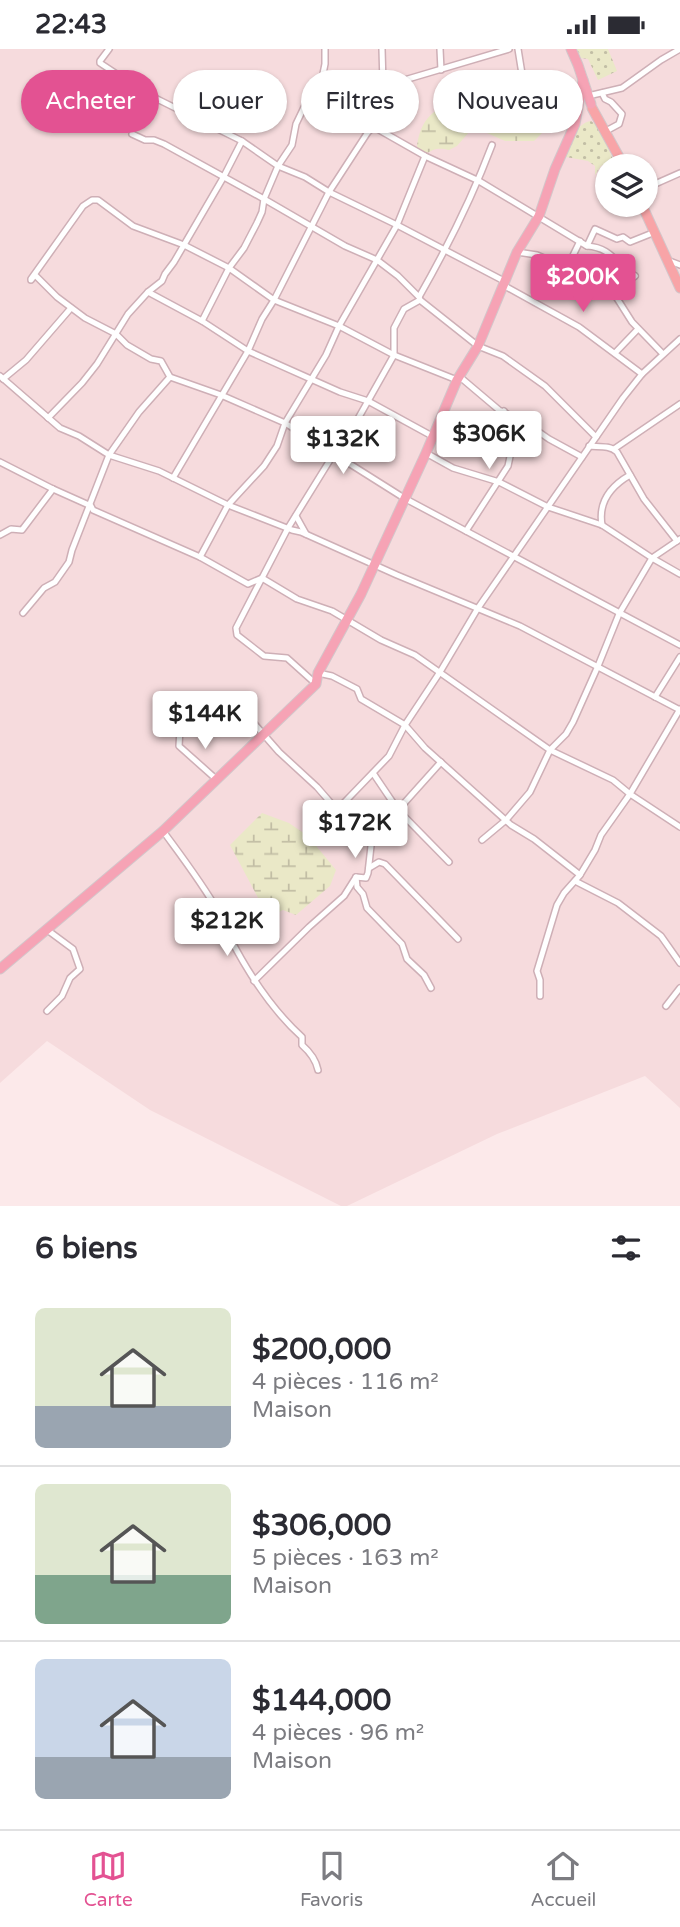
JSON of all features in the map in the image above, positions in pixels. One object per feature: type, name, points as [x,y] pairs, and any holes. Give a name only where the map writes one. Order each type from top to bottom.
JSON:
[{"type":"highway","points":[[0,969],[163,831],[316,684],[318,673],[375,564],[458,379],[478,347],[517,253],[539,216],[555,169],[575,124],[587,108],[583,80],[571,49]]},
{"type":"main road","points":[[587,108],[606,131],[618,154]]},
{"type":"main road","points":[[648,217],[680,288]]},
{"type":"street","points":[[109,49],[100,63],[147,94],[242,141],[278,166],[305,177],[329,193],[445,250],[579,327],[642,374]]},
{"type":"street","points":[[324,49],[324,70]]},
{"type":"street","points":[[382,49],[383,70]]},
{"type":"street","points":[[440,49],[441,70],[493,51],[509,49]]},
{"type":"street","points":[[518,49],[521,70]]},
{"type":"street","points":[[587,108],[596,93],[622,88],[661,59],[680,49]]},
{"type":"street","points":[[602,93],[622,114],[619,124],[606,131]]},
{"type":"street","points":[[202,321],[262,212],[264,199],[278,166],[292,145],[301,114]]},
{"type":"street","points":[[173,478],[248,351],[262,319],[329,193],[367,133]]},
{"type":"street","points":[[385,133],[425,156],[479,181],[587,246],[602,247],[623,269],[635,276]]},
{"type":"street","points":[[132,134],[145,141],[154,140],[164,144],[345,246],[377,260],[478,347],[503,356],[545,386],[596,437]]},
{"type":"street","points":[[48,418],[82,383],[128,314],[162,281],[242,141]]},
{"type":"street","points":[[316,684],[287,659],[264,656],[237,635],[236,628],[288,528],[394,355],[394,328],[404,309],[419,298],[445,250],[479,181],[492,145]]},
{"type":"street","points":[[200,557],[228,505],[264,466],[277,446],[285,423],[327,355],[339,325],[397,225],[425,156]]},
{"type":"street","points":[[658,183],[680,173]]},
{"type":"street","points":[[582,457],[486,400],[458,379],[394,355],[339,325],[274,300],[229,268],[184,244],[133,226],[98,200],[92,200],[83,206],[31,279],[35,275],[71,308],[116,334],[127,345],[151,359],[161,361],[170,377],[221,395],[285,423],[404,498],[680,645]]},
{"type":"street","points":[[587,246],[595,229],[617,239],[623,237],[630,241],[655,232]]},
{"type":"street","points":[[567,268],[580,241]]},
{"type":"street","points":[[517,253],[537,255],[567,268],[599,291],[611,292],[635,276]]},
{"type":"street","points":[[667,260],[680,265]]},
{"type":"street","points":[[635,276],[613,292],[638,329],[663,354]]},
{"type":"street","points":[[148,292],[202,321],[248,351],[311,380],[368,401],[432,436]]},
{"type":"street","points":[[71,308],[26,360],[1,377],[61,428],[109,455],[159,471],[228,505],[375,564],[543,637],[680,710],[601,835],[595,851],[580,875],[564,893],[549,929],[537,971],[540,996]]},
{"type":"street","points":[[615,353],[638,329]]},
{"type":"street","points":[[337,810],[389,756],[405,725],[478,608],[622,398],[642,374],[680,339]]},
{"type":"street","points":[[23,613],[44,588],[55,582],[69,562],[109,455],[139,412],[170,377]]},
{"type":"street","points":[[589,446],[614,449],[680,404]]},
{"type":"street","points":[[465,428],[477,429],[489,424],[494,425],[504,411]]},
{"type":"street","points":[[466,531],[499,482],[510,461],[512,447],[526,422]]},
{"type":"street","points":[[482,840],[506,820],[530,792],[550,750],[566,734],[573,722],[619,614],[652,558],[679,540],[644,499],[614,449]]},
{"type":"street","points":[[426,453],[453,468],[499,482],[548,507],[602,525],[680,574]]},
{"type":"street","points":[[0,462],[91,506],[93,510],[200,557],[248,584],[262,578]]},
{"type":"street","points":[[602,525],[600,519],[608,493],[618,482],[630,475]]},
{"type":"street","points":[[0,535],[11,529],[22,530],[53,489]]},
{"type":"street","points":[[296,516],[307,536]]},
{"type":"street","points":[[262,578],[297,599],[332,611],[381,641],[415,655],[550,750],[613,780],[629,794],[680,827]]},
{"type":"street","points":[[655,697],[680,657]]},
{"type":"street","points":[[318,673],[332,676],[357,689],[361,699],[405,725],[425,748],[506,820],[580,875]]},
{"type":"street","points":[[251,720],[337,810],[362,827],[370,838],[366,878],[356,877]]},
{"type":"street","points":[[180,729],[179,746],[216,779]]},
{"type":"street","points":[[398,810],[441,762]]},
{"type":"street","points":[[373,773],[398,810],[449,862]]},
{"type":"street","points":[[163,831],[221,915],[228,935],[254,981],[286,1022],[302,1037],[302,1045],[316,1062],[318,1070]]},
{"type":"street","points":[[369,868],[379,862],[385,864],[458,939]]},
{"type":"street","points":[[254,981],[344,896],[356,877]]},
{"type":"street","points":[[356,877],[357,887],[368,908],[402,944],[408,959],[424,975],[431,988]]},
{"type":"street","points":[[575,881],[618,903],[661,936],[680,963]]},
{"type":"street","points":[[46,929],[74,949],[80,969],[70,978],[62,996],[47,1010]]},
{"type":"street","points":[[666,1006],[680,988]]},
{"type":"shaded area","points":[[0,49],[680,49],[680,1108],[645,1076],[497,1134],[347,1206],[341,1206],[150,1110],[47,1041],[0,1083]]},
{"type":"green space","points":[[577,49],[608,49],[617,71],[598,80],[588,59],[581,58]]},
{"type":"green space","points":[[432,114],[433,133],[468,133],[457,146],[449,150],[437,149],[425,155],[417,147],[423,125]]},
{"type":"green space","points":[[591,121],[600,128],[611,154],[595,154],[595,166],[588,161],[566,157],[571,140],[575,133],[583,133],[583,125]]},
{"type":"green space","points":[[487,133],[542,133],[534,141],[505,141]]},
{"type":"green space","points":[[262,813],[289,823],[308,836],[336,870],[330,886],[296,915],[283,910],[271,916],[265,911],[230,845]]}]
